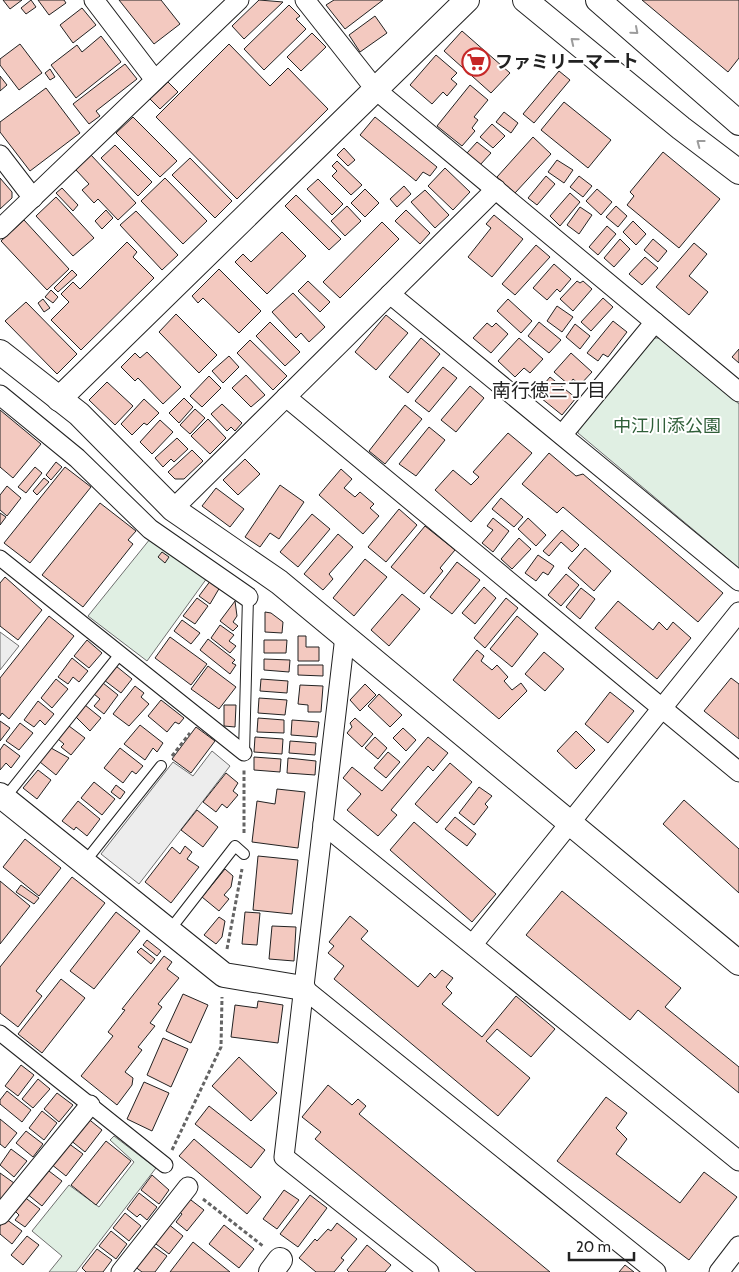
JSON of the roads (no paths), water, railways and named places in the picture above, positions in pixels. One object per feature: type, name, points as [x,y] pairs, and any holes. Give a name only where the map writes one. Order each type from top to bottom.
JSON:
[{"type":"street","points":[[94,0],[155,80]]},
{"type":"street","points":[[0,229],[239,0]]},
{"type":"street","points":[[305,0],[376,90],[739,392]]},
{"type":"street","points":[[59,399],[467,0]]},
{"type":"street","points":[[525,0],[681,128],[739,172]]},
{"type":"street","points":[[598,0],[739,123]]},
{"type":"street","points":[[0,156],[33,198]]},
{"type":"street","points":[[173,509],[496,189]]},
{"type":"street","points":[[390,294],[739,581]]},
{"type":"street","points":[[562,435],[655,322]]},
{"type":"street","points":[[0,352],[104,438],[173,509],[279,582],[739,963]]},
{"type":"street","points":[[0,395],[77,458],[150,530],[248,597]]},
{"type":"street","points":[[286,397],[739,772]]},
{"type":"street","points":[[0,558],[244,754]]},
{"type":"street","points":[[473,944],[739,612]]},
{"type":"street","points":[[346,636],[284,1157],[429,1272]]},
{"type":"street","points":[[2,797],[223,974],[303,988],[656,1272]]},
{"type":"street","points":[[323,824],[739,1161]]},
{"type":"street","points":[[0,1033],[165,1165]]},
{"type":"street","points":[[0,1215],[90,1105]]},
{"type":"street","points":[[121,1272],[188,1187]]},
{"type":"street","points":[[719,1272],[739,1246]]},
{"type":"lane","points":[[244,754],[248,597]]},
{"type":"lane","points":[[2,797],[120,654]]},
{"type":"lane","points":[[84,863],[161,766]]},
{"type":"lane","points":[[168,930],[235,846],[244,854]]},
{"type":"place","name":"ファミリーマート","points":[[476,62]]},
{"type":"district","name":"南行徳三丁目","points":[[549,390]]},
{"type":"park label","name":"中江川添公園","points":[[667,426]]}]
